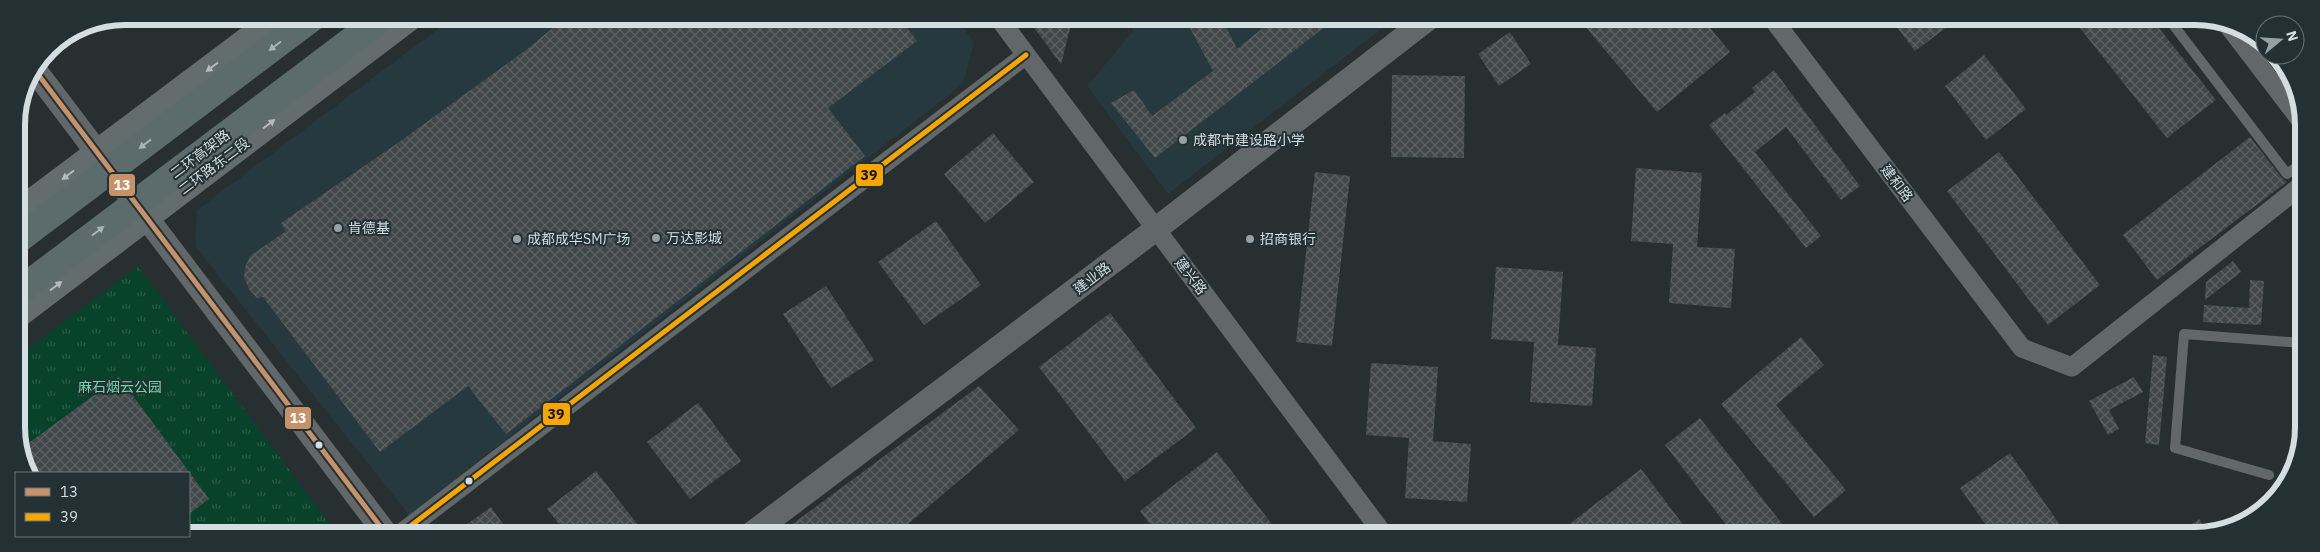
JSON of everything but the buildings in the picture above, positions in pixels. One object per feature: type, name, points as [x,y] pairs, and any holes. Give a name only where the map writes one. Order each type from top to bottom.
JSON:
[{"type":"highway","points":[[25,234],[302,25]]},
{"type":"highway","name":"二环高架路","points":[[25,287],[371,25]]},
{"type":"main road","points":[[25,207],[267,25]]},
{"type":"main road","name":"二环路东二段","points":[[25,310],[400,25]]},
{"type":"street","name":"建兴路","points":[[1004,25],[1378,527]]},
{"type":"street","name":"建业路","points":[[760,527],[1156,229],[1421,25]]},
{"type":"street","name":"建和路","points":[[1777,25],[2022,348],[2072,367],[2295,191]]},
{"type":"street","points":[[2234,33],[2293,106]]},
{"type":"street","points":[[409,527],[1026,55]]},
{"type":"street","points":[[38,75],[381,527]]},
{"type":"lane","points":[[2173,25],[2288,174],[2295,168]]},
{"type":"lane","points":[[2269,475],[2174,448],[2184,334],[2295,342]]},
{"type":"shaded area","name":"成都成华SM广场","points":[[443,25],[961,25],[974,42],[963,84],[409,515],[195,246],[197,210]]},
{"type":"shaded area","name":"成都市建设路小学","points":[[1130,25],[1379,25],[1381,29],[1168,194],[1087,86],[1133,31]]},
{"type":"green space","name":"麻石烟云公园","points":[[138,266],[332,527],[190,527],[190,472],[36,472],[30,459],[25,433],[25,351]]},
{"type":"transit line","name":"39","points":[[409,527],[1026,55]]},
{"type":"transit line","name":"13","points":[[38,75],[381,527]]},
{"type":"place","name":"成都市建设路小学","points":[[1183,140]]},
{"type":"place","name":"肯德基","points":[[338,228]]},
{"type":"place","name":"万达影城","points":[[656,238]]},
{"type":"place","name":"成都成华SM广场","points":[[517,239]]},
{"type":"place","name":"招商银行","points":[[1250,239]]}]
